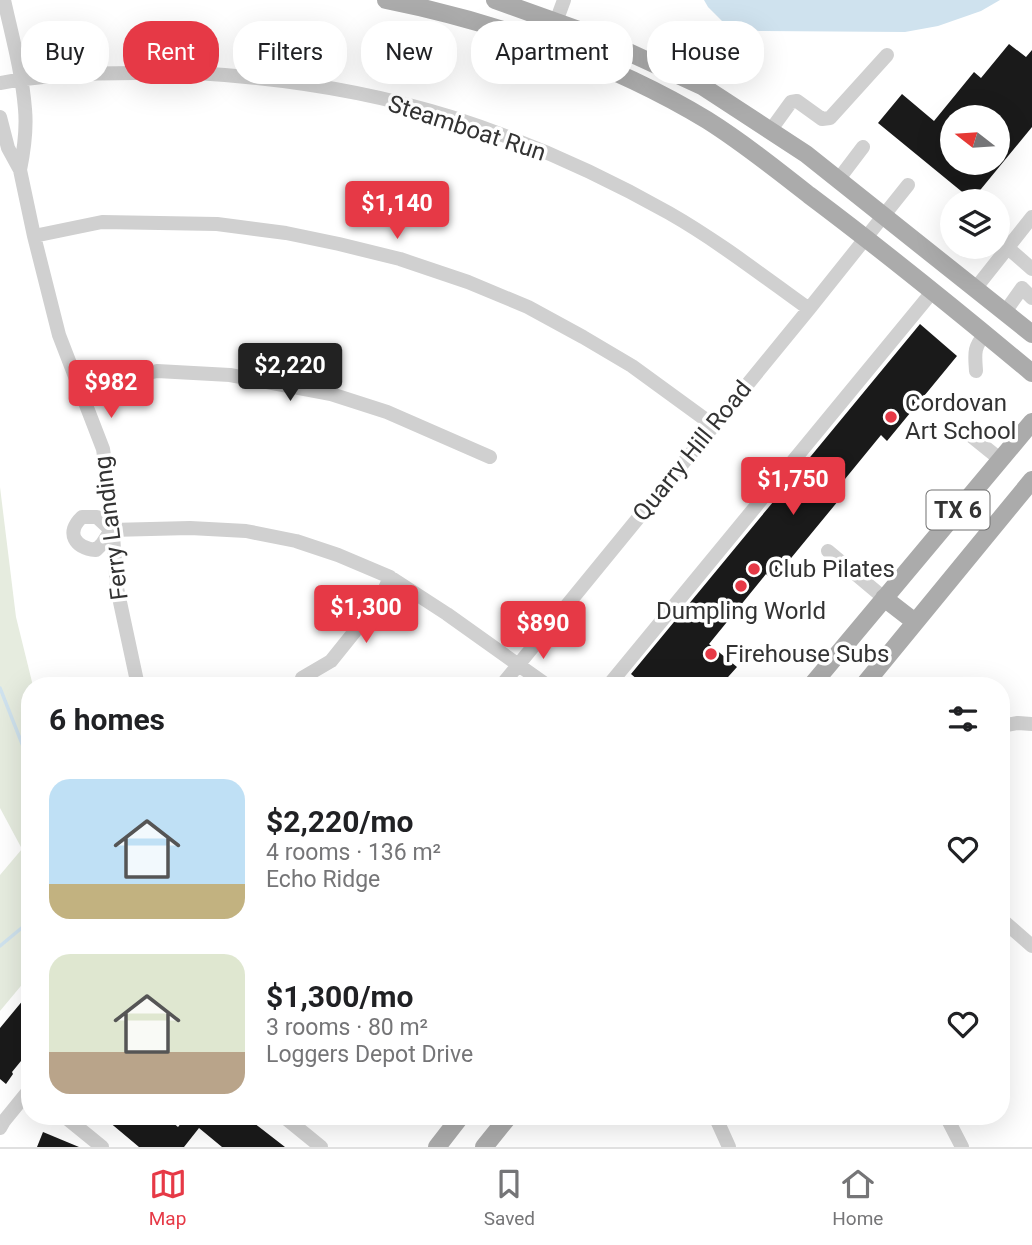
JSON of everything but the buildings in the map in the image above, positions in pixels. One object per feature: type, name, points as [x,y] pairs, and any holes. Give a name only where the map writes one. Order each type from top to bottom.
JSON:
[{"type":"main road","points":[[386,0],[471,21]]},
{"type":"main road","points":[[495,0],[556,21]]},
{"type":"main road","points":[[633,54],[702,86],[806,154],[1032,334]]},
{"type":"main road","points":[[633,82],[708,121],[773,167],[933,291],[1032,373]]},
{"type":"main road","name":"TX 6","points":[[818,677],[1032,422]]},
{"type":"main road","name":"TX 6","points":[[870,677],[1032,481]]},
{"type":"main road","points":[[884,598],[915,622]]},
{"type":"main road","points":[[437,1147],[454,1125]]},
{"type":"main road","points":[[484,1147],[502,1125]]},
{"type":"street","name":"Ferry Landing","points":[[4,0],[21,75]]},
{"type":"street","points":[[556,21],[564,0]]},
{"type":"street","points":[[770,131],[791,102],[797,101],[822,119],[830,118],[887,55]]},
{"type":"street","name":"Steamboat Run","points":[[109,74],[192,73],[292,82],[346,91],[451,117],[562,160],[671,214],[722,246],[809,309]]},
{"type":"street","name":"Steamboat Run","points":[[0,83],[21,79]]},
{"type":"street","name":"Ferry Landing","points":[[20,170],[25,141],[22,84]]},
{"type":"street","name":"Ferry Landing","points":[[0,117],[8,148],[20,170],[60,335],[103,449],[110,496],[117,588],[136,677]]},
{"type":"street","points":[[838,180],[863,147]]},
{"type":"street","name":"Quarry Hill Road","points":[[508,677],[908,185]]},
{"type":"street","points":[[1010,245],[1032,217]]},
{"type":"street","points":[[34,236],[102,222],[217,224],[286,233],[400,259],[468,282],[528,307],[632,366],[713,425]]},
{"type":"street","points":[[1005,312],[1027,293],[1032,271],[1010,250]]},
{"type":"street","points":[[975,289],[999,259]]},
{"type":"street","points":[[619,677],[933,291]]},
{"type":"street","points":[[976,370],[975,351],[985,334]]},
{"type":"street","points":[[82,393],[122,379],[157,372],[230,375],[331,394],[387,412],[490,457]]},
{"type":"street","points":[[970,435],[1000,460]]},
{"type":"street","points":[[111,530],[190,528],[246,531],[296,541],[338,555],[390,577],[535,677]]},
{"type":"street","points":[[828,551],[884,598]]},
{"type":"street","points":[[304,677],[331,661],[380,600],[390,577]]},
{"type":"street","points":[[518,665],[530,677]]},
{"type":"street","points":[[1010,724],[1032,724]]},
{"type":"street","points":[[1010,927],[1032,946]]},
{"type":"street","points":[[0,1128],[21,1101]]},
{"type":"street","points":[[75,1125],[102,1147]]},
{"type":"street","points":[[294,1125],[321,1147]]},
{"type":"street","points":[[719,1125],[729,1147]]},
{"type":"street","points":[[951,1125],[962,1147]]},
{"type":"shaded area","points":[[0,487],[16,617],[31,677],[21,677],[21,847],[0,808]]},
{"type":"shaded area","points":[[21,850],[21,986],[0,1011],[0,875]]},
{"type":"water","points":[[704,0],[1000,0],[981,11],[938,26],[905,32],[764,31],[764,21],[722,21]]},
{"type":"waterway","points":[[0,688],[21,741]]},
{"type":"waterway","points":[[0,946],[21,928]]},
{"type":"place","name":"Cordovan Art School","points":[[891,417]]},
{"type":"place","name":"Club Pilates","points":[[754,569]]},
{"type":"place","name":"Dumpling World","points":[[741,586]]},
{"type":"place","name":"Firehouse Subs","points":[[711,654]]}]
